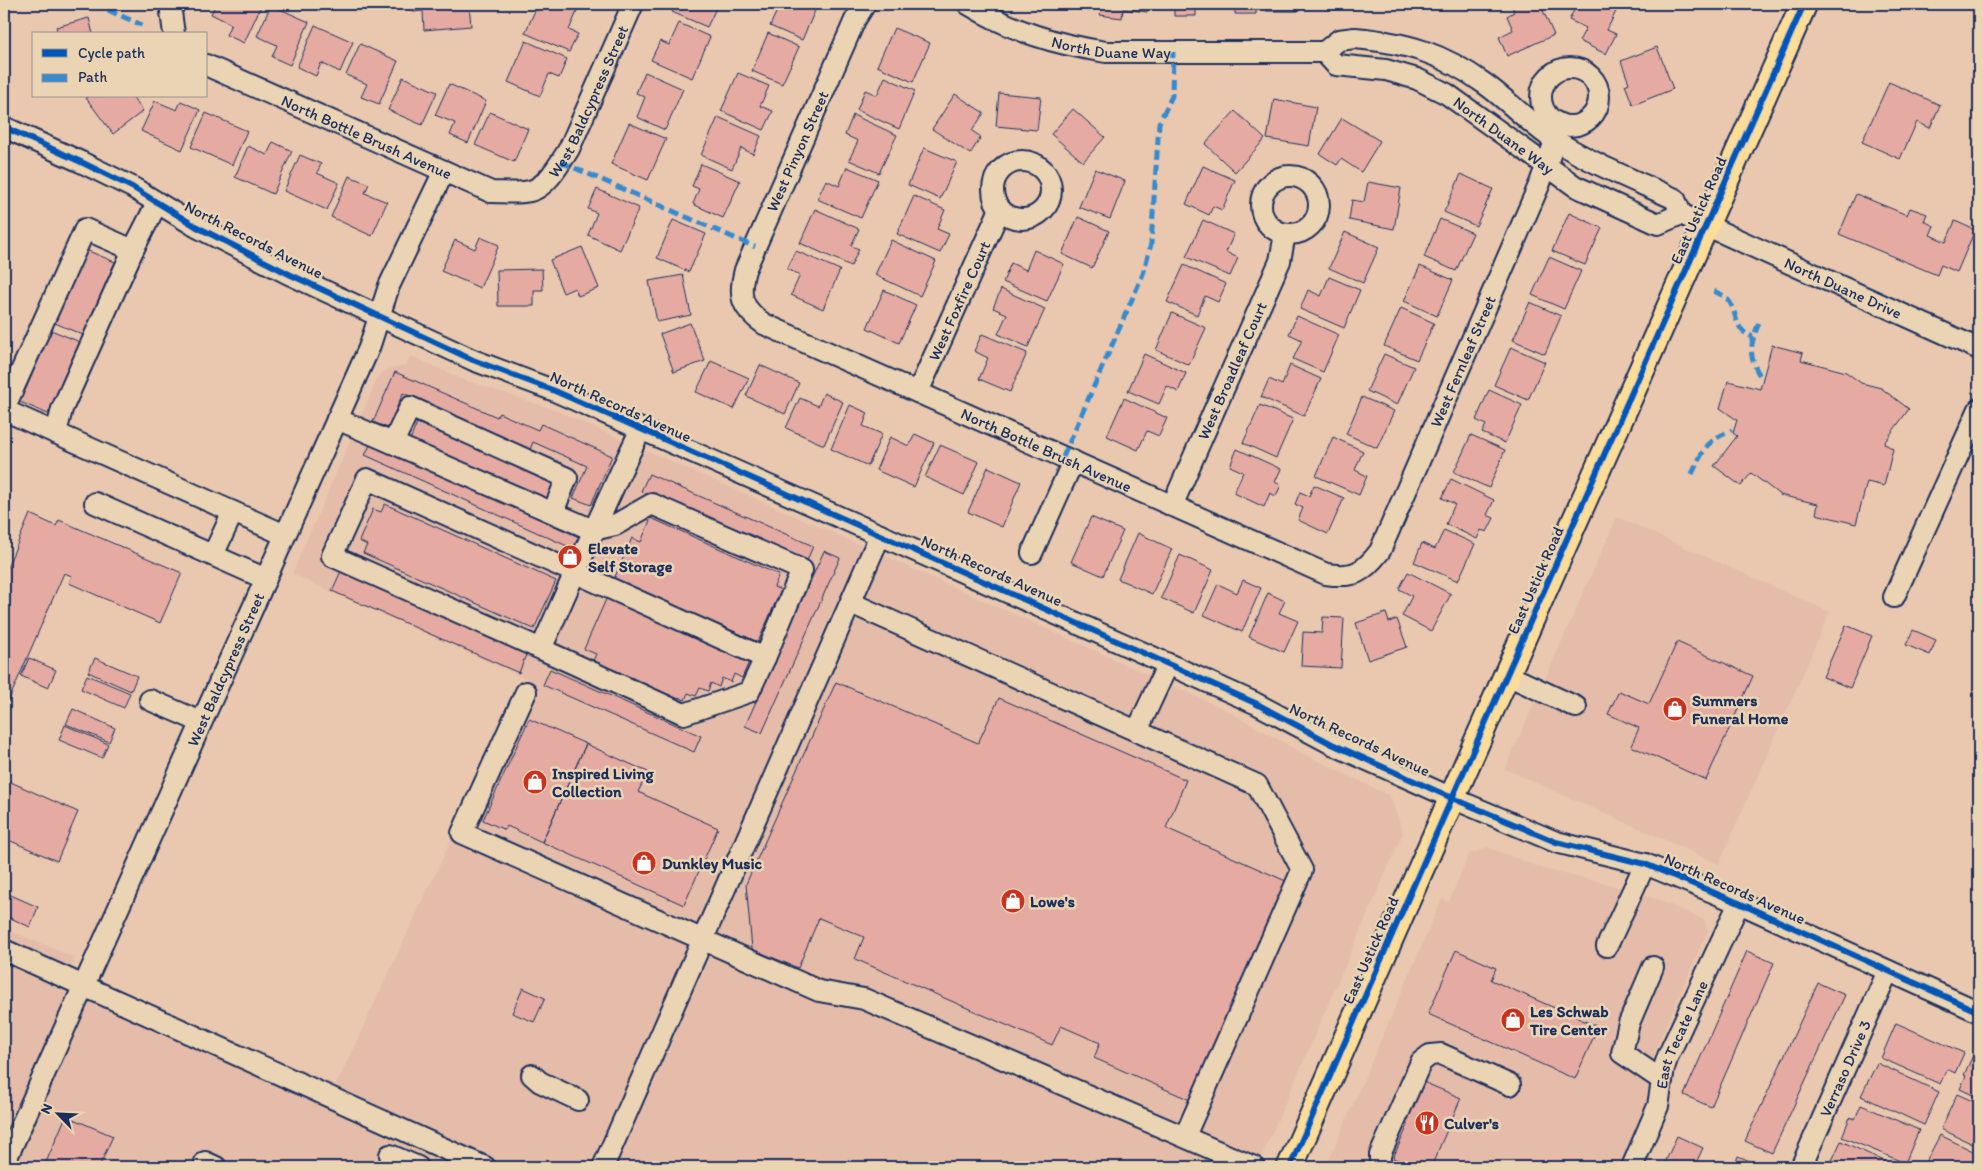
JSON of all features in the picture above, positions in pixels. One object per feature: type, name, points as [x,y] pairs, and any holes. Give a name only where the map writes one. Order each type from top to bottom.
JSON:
[{"type":"main road","name":"East Ustick Road","points":[[1290,1167],[1804,4]]},
{"type":"street","points":[[174,4],[172,12],[174,32]]},
{"type":"street","name":"West Baldcypress Street","points":[[532,191],[545,181],[569,149],[633,4]]},
{"type":"street","name":"West Pinyon Street","points":[[743,303],[741,285],[745,270],[855,20],[865,4]]},
{"type":"street","name":"North Duane Way","points":[[968,4],[1013,29],[1043,40],[1106,52],[1324,52],[1339,40],[1355,38],[1391,42],[1423,50],[1456,65],[1486,84],[1556,132],[1590,159],[1675,199],[1681,214],[1706,226]]},
{"type":"street","name":"North Duane Way","points":[[1324,52],[1336,65],[1386,70],[1417,79],[1447,94],[1575,186],[1658,224],[1681,214]]},
{"type":"street","name":"North Bottle Brush Avenue","points":[[208,66],[491,192],[518,193],[532,191]]},
{"type":"street","name":"North Records Avenue","points":[[4,128],[82,162],[132,188],[196,227],[379,317],[473,360],[555,391],[880,535],[1255,703],[1332,744],[1452,798],[1556,842],[1646,864],[1739,903],[1979,1012]]},
{"type":"street","name":"West Fernleaf Street","points":[[1358,573],[1370,564],[1380,551],[1536,192],[1556,132]]},
{"type":"street","name":"West Baldcypress Street","points":[[4,1164],[369,348],[391,282],[444,171]]},
{"type":"street","points":[[56,433],[62,410],[133,250],[157,203]]},
{"type":"street","name":"West Foxfire Court","points":[[918,392],[1000,209]]},
{"type":"street","name":"North Duane Drive","points":[[1706,226],[1979,349]]},
{"type":"street","points":[[133,250],[85,229],[4,410],[285,535]]},
{"type":"street","name":"West Broadleaf Court","points":[[1172,506],[1280,261],[1286,234]]},
{"type":"street","name":"North Bottle Brush Avenue","points":[[743,303],[752,315],[764,324],[1326,574],[1342,576],[1358,573]]},
{"type":"street","points":[[393,443],[410,407],[568,478],[553,512]]},
{"type":"street","points":[[1894,597],[1979,409]]},
{"type":"street","points":[[337,419],[593,530],[615,525],[652,504],[802,570],[765,658],[749,692],[684,714],[332,556],[367,479],[765,658]]},
{"type":"street","points":[[541,649],[593,530],[641,429]]},
{"type":"street","points":[[1032,553],[1073,462]]},
{"type":"street","points":[[95,503],[266,578]]},
{"type":"street","points":[[214,555],[233,512]]},
{"type":"street","points":[[604,1167],[880,535]]},
{"type":"street","points":[[851,603],[1257,785],[1302,870],[1185,1136]]},
{"type":"street","points":[[1137,731],[1168,664]]},
{"type":"street","points":[[1507,676],[1576,707]]},
{"type":"street","points":[[526,692],[462,833],[819,991],[864,999],[1254,1167]]},
{"type":"street","points":[[150,700],[201,722]]},
{"type":"street","points":[[1607,946],[1646,864]]},
{"type":"street","name":"East Tecate Lane","points":[[1632,1167],[1654,1120],[1668,1056],[1739,903]]},
{"type":"street","points":[[4,950],[485,1167]]},
{"type":"street","points":[[1653,967],[1629,1023],[1622,1053],[1662,1080]]},
{"type":"street","name":"Verraso Drive 3","points":[[1800,1167],[1888,971]]},
{"type":"street","points":[[1380,1167],[1380,1155],[1421,1062],[1430,1055],[1441,1054],[1510,1085]]},
{"type":"street","points":[[532,1075],[540,1082],[578,1100]]},
{"type":"street","points":[[390,1155],[418,1167]]},
{"type":"shaded area","points":[[411,356],[462,379],[555,410],[849,540],[1226,710],[1302,753],[1390,796],[1403,833],[1257,1167],[4,1167],[4,928],[75,958],[71,968],[336,1085],[527,679],[292,574],[379,375],[391,368],[406,365]]},
{"type":"shaded area","points":[[1617,517],[1830,612],[1719,864],[1505,769]]},
{"type":"shaded area","points":[[1487,847],[1547,870],[1605,883],[1659,900],[1704,920],[1708,930],[1655,1051],[1645,1109],[1620,1167],[1326,1167],[1442,899],[1449,902],[1469,854]]},
{"type":"building","points":[[4,4],[12,4],[4,14]]},
{"type":"building","points":[[216,4],[262,4],[244,43],[226,35],[231,24],[211,14]]},
{"type":"building","points":[[374,4],[394,4],[391,11]]},
{"type":"building","points":[[414,4],[469,4],[471,26],[424,30],[423,11],[414,12]]},
{"type":"building","points":[[538,4],[571,4],[579,7],[569,30],[578,34],[569,52],[525,33]]},
{"type":"building","points":[[676,4],[718,4],[707,27],[672,12]]},
{"type":"building","points":[[780,4],[818,4],[802,40],[770,26]]},
{"type":"building","points":[[1051,4],[1091,4],[1090,11],[1051,6]]},
{"type":"building","points":[[1102,4],[1148,4],[1147,12],[1123,9],[1122,18],[1100,15]]},
{"type":"building","points":[[1174,4],[1196,4],[1196,16],[1174,16]]},
{"type":"building","points":[[1210,4],[1256,4],[1256,14],[1235,14],[1235,8],[1210,8]]},
{"type":"building","points":[[1266,4],[1298,4],[1298,11],[1266,11]]},
{"type":"building","points":[[1511,4],[1540,4],[1554,35],[1507,56],[1499,37],[1513,30],[1507,16],[1514,12]]},
{"type":"building","points":[[1577,4],[1619,5],[1607,30],[1616,34],[1606,54],[1579,41],[1586,28],[1569,20]]},
{"type":"building","points":[[271,5],[309,22],[290,65],[272,57],[277,45],[257,36]]},
{"type":"building","points":[[89,18],[92,32],[57,32],[56,27]]},
{"type":"building","points":[[679,23],[710,37],[692,78],[651,60],[660,41],[669,45]]},
{"type":"building","points":[[315,25],[353,42],[340,72],[321,63],[316,76],[297,67]]},
{"type":"building","points":[[894,28],[930,43],[913,82],[877,66]]},
{"type":"building","points":[[768,33],[799,47],[782,84],[752,71]]},
{"type":"building","points":[[526,41],[567,59],[559,78],[549,74],[540,96],[508,82]]},
{"type":"building","points":[[360,44],[398,61],[379,104],[361,97],[367,84],[346,75]]},
{"type":"building","points":[[1657,47],[1673,89],[1633,105],[1625,85],[1629,83],[1621,61]]},
{"type":"building","points":[[645,72],[683,89],[665,130],[637,117],[645,97],[636,93]]},
{"type":"building","points":[[738,73],[769,86],[760,106],[773,111],[764,130],[721,111]]},
{"type":"building","points":[[403,77],[437,92],[422,125],[388,110]]},
{"type":"building","points":[[885,77],[915,91],[899,129],[857,110],[865,90],[877,95]]},
{"type":"building","points":[[1889,82],[1940,105],[1930,128],[1917,122],[1900,159],[1862,142]]},
{"type":"building","points":[[449,84],[486,101],[468,143],[450,135],[455,123],[435,115]]},
{"type":"building","points":[[999,93],[1041,97],[1037,130],[996,126]]},
{"type":"building","points":[[955,94],[984,113],[972,131],[981,137],[970,154],[932,129]]},
{"type":"building","points":[[86,98],[133,98],[143,111],[113,134]]},
{"type":"building","points":[[1274,99],[1316,107],[1309,146],[1267,139]]},
{"type":"building","points":[[155,101],[177,110],[181,101],[200,110],[182,150],[141,131]]},
{"type":"building","points":[[1073,109],[1105,137],[1083,162],[1051,134]]},
{"type":"building","points":[[1235,111],[1265,139],[1235,172],[1205,144]]},
{"type":"building","points":[[490,112],[528,129],[514,162],[475,145]]},
{"type":"building","points":[[206,113],[247,131],[232,165],[191,147]]},
{"type":"building","points":[[853,115],[897,135],[879,173],[849,160],[858,141],[845,135]]},
{"type":"building","points":[[718,117],[761,136],[753,154],[741,148],[732,169],[701,155]]},
{"type":"building","points":[[1342,118],[1380,141],[1361,172],[1341,159],[1337,165],[1320,154]]},
{"type":"building","points":[[629,123],[666,139],[648,180],[611,164]]},
{"type":"building","points":[[273,142],[292,151],[273,194],[235,177],[248,146],[267,155]]},
{"type":"building","points":[[924,148],[957,162],[940,199],[908,185]]},
{"type":"building","points":[[300,155],[321,164],[317,173],[339,183],[327,210],[284,191]]},
{"type":"building","points":[[701,164],[740,181],[723,218],[693,204],[699,189],[692,186]]},
{"type":"building","points":[[1203,166],[1235,180],[1222,210],[1213,206],[1209,215],[1186,204]]},
{"type":"building","points":[[847,167],[878,180],[861,218],[817,199],[826,180],[839,186]]},
{"type":"building","points":[[1095,169],[1125,181],[1110,219],[1079,207]]},
{"type":"building","points":[[1461,174],[1493,189],[1476,226],[1444,212]]},
{"type":"building","points":[[349,176],[369,184],[365,193],[387,202],[372,236],[331,217]]},
{"type":"building","points":[[1368,182],[1401,188],[1394,229],[1349,220],[1352,200],[1364,202]]},
{"type":"building","points":[[597,189],[639,208],[620,250],[588,235],[597,213],[588,209]]},
{"type":"building","points":[[1856,194],[1907,215],[1910,208],[1927,214],[1924,221],[1934,226],[1930,235],[1946,242],[1955,221],[1975,230],[1957,272],[1941,265],[1937,275],[1839,234]]},
{"type":"building","points":[[914,196],[945,210],[937,229],[949,234],[940,253],[897,234]]},
{"type":"building","points":[[815,209],[859,229],[851,246],[859,249],[851,266],[800,243]]},
{"type":"building","points":[[1569,213],[1602,228],[1585,265],[1552,251]]},
{"type":"building","points":[[1078,217],[1109,231],[1092,268],[1062,254]]},
{"type":"building","points":[[1440,219],[1473,233],[1456,271],[1424,257]]},
{"type":"building","points":[[673,220],[706,234],[689,272],[657,258]]},
{"type":"building","points":[[1203,220],[1234,234],[1226,252],[1238,258],[1230,276],[1186,257]]},
{"type":"building","points":[[1345,232],[1379,247],[1363,283],[1329,268]]},
{"type":"building","points":[[480,237],[499,245],[480,288],[441,271],[455,240],[475,249]]},
{"type":"building","points":[[891,240],[936,261],[920,296],[875,275]]},
{"type":"building","points":[[582,247],[599,288],[578,296],[575,288],[563,293],[550,260]]},
{"type":"building","points":[[86,250],[115,262],[83,335],[55,323]]},
{"type":"building","points":[[1034,250],[1064,264],[1047,301],[1003,282],[1011,263],[1026,270]]},
{"type":"building","points":[[796,251],[840,270],[823,309],[791,295],[800,275],[787,269]]},
{"type":"building","points":[[1549,257],[1581,271],[1564,309],[1532,295]]},
{"type":"building","points":[[1184,265],[1226,284],[1218,302],[1205,296],[1197,315],[1167,302]]},
{"type":"building","points":[[1420,266],[1453,280],[1437,316],[1404,301]]},
{"type":"building","points":[[542,269],[543,290],[534,290],[534,306],[498,306],[497,270]]},
{"type":"building","points":[[683,275],[691,315],[657,322],[649,281]]},
{"type":"building","points":[[1329,277],[1360,290],[1344,328],[1300,309],[1308,290],[1321,296]]},
{"type":"building","points":[[1001,289],[1045,309],[1028,347],[998,334],[1007,314],[993,308]]},
{"type":"building","points":[[884,290],[916,305],[899,343],[867,328]]},
{"type":"building","points":[[1530,302],[1561,316],[1545,354],[1513,340]]},
{"type":"building","points":[[1401,308],[1434,323],[1417,360],[1384,346]]},
{"type":"building","points":[[1172,313],[1206,328],[1189,365],[1156,350]]},
{"type":"building","points":[[1297,316],[1339,335],[1323,372],[1293,359],[1302,340],[1289,334]]},
{"type":"building","points":[[690,323],[705,361],[674,372],[660,334]]},
{"type":"building","points":[[51,330],[80,342],[48,414],[20,402]]},
{"type":"building","points":[[982,334],[1027,353],[1010,392],[979,379],[988,358],[974,351]]},
{"type":"building","points":[[1772,345],[1803,353],[1801,360],[1846,372],[1861,383],[1881,388],[1909,409],[1884,443],[1893,449],[1884,486],[1867,482],[1856,524],[1816,514],[1818,504],[1780,495],[1751,473],[1741,486],[1714,466],[1737,436],[1733,433],[1737,420],[1720,408],[1728,381],[1760,389]]},
{"type":"building","points":[[1511,347],[1545,362],[1528,400],[1494,385]]},
{"type":"building","points":[[1144,354],[1186,373],[1178,392],[1167,386],[1159,404],[1128,391]]},
{"type":"building","points":[[1384,354],[1414,367],[1397,405],[1367,391]]},
{"type":"building","points":[[711,361],[749,378],[734,409],[696,392]]},
{"type":"building","points":[[760,365],[799,383],[785,414],[746,396]]},
{"type":"building","points":[[1290,365],[1321,379],[1304,416],[1261,397],[1269,379],[1282,385]]},
{"type":"building","points":[[395,372],[497,417],[499,413],[538,430],[541,424],[612,456],[591,505],[573,498],[587,466],[533,442],[530,450],[403,393],[388,428],[373,422]]},
{"type":"building","points":[[1489,390],[1522,405],[1505,443],[1482,433],[1486,425],[1476,420]]},
{"type":"building","points":[[824,393],[843,402],[824,445],[786,428],[800,398],[818,406]]},
{"type":"building","points":[[1362,397],[1394,411],[1377,448],[1346,434]]},
{"type":"building","points":[[1124,398],[1167,418],[1159,436],[1147,431],[1138,450],[1107,436]]},
{"type":"building","points":[[850,405],[868,413],[863,426],[882,434],[868,466],[831,449]]},
{"type":"building","points":[[1260,405],[1293,419],[1276,458],[1243,443]]},
{"type":"building","points":[[417,423],[557,483],[550,501],[410,440]]},
{"type":"building","points":[[915,434],[934,443],[914,487],[876,470],[890,437],[909,446]]},
{"type":"building","points":[[1471,435],[1505,450],[1489,488],[1454,472]]},
{"type":"building","points":[[1333,437],[1363,451],[1355,470],[1367,476],[1359,495],[1316,476]]},
{"type":"building","points":[[371,443],[581,538],[576,550],[365,455]]},
{"type":"building","points":[[940,445],[979,462],[964,495],[925,477]]},
{"type":"building","points":[[1237,449],[1281,469],[1275,482],[1281,485],[1276,496],[1270,493],[1264,507],[1234,493],[1243,472],[1230,466]]},
{"type":"building","points":[[988,467],[1021,482],[1002,527],[968,512]]},
{"type":"building","points":[[649,474],[813,546],[806,563],[641,491]]},
{"type":"building","points":[[1451,479],[1494,500],[1487,515],[1494,518],[1487,532],[1481,530],[1477,539],[1446,524],[1455,504],[1442,498]]},
{"type":"building","points":[[1314,485],[1344,498],[1328,534],[1298,520],[1303,508],[1295,504],[1300,492],[1309,496]]},
{"type":"building","points":[[385,504],[556,581],[534,629],[363,553],[367,545],[359,541],[373,509],[381,512]]},
{"type":"building","points":[[30,514],[56,526],[59,520],[182,573],[160,623],[69,583],[72,576],[64,573],[4,711],[4,575]]},
{"type":"building","points":[[1091,517],[1123,531],[1103,576],[1071,562]]},
{"type":"building","points":[[651,518],[779,575],[774,587],[781,590],[758,642],[614,579],[632,538],[641,542]]},
{"type":"building","points":[[1444,530],[1475,544],[1458,581],[1414,562],[1422,543],[1435,549]]},
{"type":"building","points":[[1138,533],[1172,549],[1152,594],[1118,579]]},
{"type":"building","points":[[824,551],[840,558],[762,733],[745,726]]},
{"type":"building","points":[[1180,555],[1213,570],[1194,613],[1161,598]]},
{"type":"building","points":[[341,571],[527,652],[519,673],[332,591]]},
{"type":"building","points":[[1408,572],[1451,594],[1431,631],[1402,616],[1412,596],[1399,589]]},
{"type":"building","points":[[1243,580],[1261,588],[1242,632],[1204,615],[1218,584],[1237,593]]},
{"type":"building","points":[[1268,593],[1285,601],[1279,613],[1298,621],[1284,652],[1249,637]]},
{"type":"building","points":[[607,597],[749,662],[742,678],[734,674],[731,682],[722,678],[719,687],[711,683],[708,691],[700,688],[696,696],[688,693],[685,700],[678,697],[676,701],[592,663],[596,654],[584,649]]},
{"type":"building","points":[[1386,613],[1389,622],[1397,619],[1407,647],[1368,660],[1356,623]]},
{"type":"building","points":[[1323,617],[1344,618],[1341,668],[1301,666],[1303,632],[1322,633]]},
{"type":"building","points":[[1846,625],[1872,636],[1850,688],[1823,677]]},
{"type":"building","points":[[1913,630],[1936,640],[1930,655],[1906,645]]},
{"type":"building","name":"Summers Funeral Home","points":[[1677,642],[1753,676],[1706,780],[1631,746],[1639,728],[1608,714],[1619,691],[1649,704]]},
{"type":"building","points":[[29,658],[56,670],[48,688],[21,676]]},
{"type":"building","points":[[95,658],[137,676],[131,691],[88,672]]},
{"type":"building","points":[[550,669],[701,736],[694,752],[543,685]]},
{"type":"building","points":[[87,675],[130,693],[124,708],[81,689]]},
{"type":"building","name":"Lowe's","points":[[836,682],[978,743],[999,698],[1186,780],[1166,828],[1288,882],[1190,1100],[1094,1058],[1100,1043],[1061,1026],[1052,1045],[855,959],[864,937],[819,918],[798,968],[752,949],[746,884]]},
{"type":"building","points":[[73,709],[115,728],[109,742],[66,724]]},
{"type":"building","name":"Inspired Living Collection","points":[[529,719],[586,744],[542,842],[507,826],[505,830],[483,820]]},
{"type":"building","points":[[65,725],[108,744],[102,758],[59,740]]},
{"type":"building","points":[[586,744],[648,772],[638,792],[718,828],[684,905],[542,842]]},
{"type":"building","points":[[4,779],[78,812],[57,861],[4,838]]},
{"type":"building","points":[[4,892],[38,907],[30,927],[4,915]]},
{"type":"building","name":"Les Schwab Tire Center","points":[[1456,950],[1496,968],[1491,980],[1598,1027],[1575,1079],[1428,1014]]},
{"type":"building","points":[[1747,951],[1774,963],[1711,1107],[1684,1095]]},
{"type":"building","points":[[1818,983],[1845,995],[1772,1153],[1745,1141]]},
{"type":"building","points":[[523,988],[545,998],[534,1022],[512,1013]]},
{"type":"building","points":[[1896,1023],[1964,1053],[1955,1073],[1947,1069],[1940,1084],[1881,1058]]},
{"type":"building","points":[[1974,1053],[1979,1055],[1979,1098],[1960,1089]]},
{"type":"building","points":[[1877,1063],[1939,1092],[1924,1125],[1861,1096]]},
{"type":"building","name":"Culver's","points":[[1421,1081],[1461,1098],[1431,1167],[1413,1167],[1393,1158],[1408,1125],[1401,1121]]},
{"type":"building","points":[[1957,1094],[1979,1104],[1979,1147],[1941,1129]]},
{"type":"building","points":[[1861,1105],[1919,1130],[1905,1163],[1842,1137],[1850,1117],[1855,1119]]},
{"type":"building","points":[[66,1116],[113,1136],[99,1167],[44,1167]]},
{"type":"building","points":[[1940,1135],[1979,1154],[1979,1167],[1923,1167]]},
{"type":"building","points":[[1677,1136],[1703,1148],[1694,1167],[1663,1167]]},
{"type":"building","points":[[1841,1141],[1897,1167],[1829,1167]]},
{"type":"building","points":[[1738,1156],[1764,1167],[1734,1167]]},
{"type":"marked path","points":[[94,4],[142,25]]},
{"type":"marked path","points":[[1063,457],[1143,274],[1151,244],[1159,123],[1172,96],[1173,52]]},
{"type":"marked path","points":[[561,162],[755,247]]},
{"type":"marked path","points":[[1714,291],[1724,296],[1730,302],[1741,329],[1753,337]]},
{"type":"marked path","points":[[1759,323],[1753,338],[1752,358],[1757,372],[1762,379]]},
{"type":"marked path","points":[[1692,474],[1706,447],[1716,438],[1732,430]]},
{"type":"cycle path","points":[[1290,1167],[1804,4]]},
{"type":"cycle path","points":[[4,127],[132,187],[197,227],[291,275],[473,360],[555,391],[880,535],[1255,703],[1332,744],[1452,798],[1556,842],[1645,864],[1739,903],[1979,1012]]},
{"type":"place","name":"Elevate Self Storage","points":[[570,557]]},
{"type":"place","name":"Summers Funeral Home","points":[[1675,709]]},
{"type":"place","name":"Inspired Living Collection","points":[[535,782]]},
{"type":"place","name":"Dunkley Music","points":[[644,863]]},
{"type":"place","name":"Lowe's","points":[[1013,901]]},
{"type":"place","name":"Les Schwab Tire Center","points":[[1513,1020]]},
{"type":"place","name":"Culver's","points":[[1427,1123]]}]
